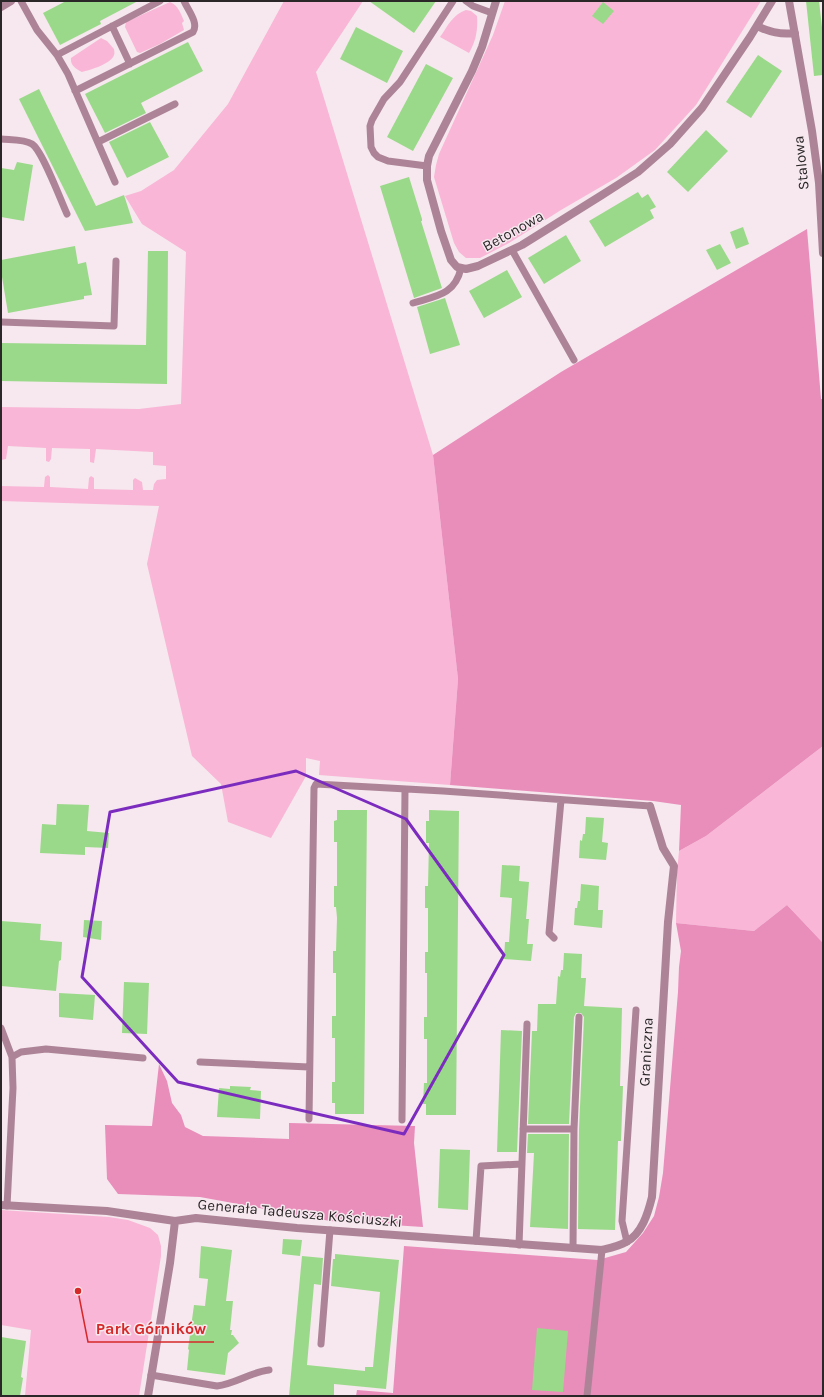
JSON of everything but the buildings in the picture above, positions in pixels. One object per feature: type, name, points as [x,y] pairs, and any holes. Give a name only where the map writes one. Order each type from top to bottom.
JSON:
[{"type":"street","points":[[1,6],[11,1]]},
{"type":"street","points":[[461,268],[454,264],[451,260],[441,231],[427,180],[427,166],[429,156],[480,53],[496,1]]},
{"type":"street","name":"Betonowa","points":[[461,268],[470,269],[512,250],[638,172],[670,144],[702,108],[772,1]]},
{"type":"street","name":"Stalowa","points":[[789,1],[812,131],[818,183],[823,253]]},
{"type":"street","points":[[756,26],[768,32],[785,34],[795,33]]},
{"type":"street","name":"Graniczna","points":[[573,1248],[602,1250],[627,1242],[640,1230],[648,1214],[652,1197],[665,968],[674,866],[663,848],[650,806]]},
{"type":"street","name":"Generała Tadeusza Kościuszki","points":[[4,1206],[107,1211],[175,1221],[196,1218],[476,1242],[573,1248]]},
{"type":"street","points":[[148,1396],[170,1263],[175,1221]]},
{"type":"lane","points":[[21,1],[37,30],[57,55],[68,74],[115,182]]},
{"type":"lane","points":[[57,55],[160,1]]},
{"type":"lane","points":[[75,91],[193,32],[196,23],[184,1]]},
{"type":"lane","points":[[427,166],[388,161],[378,157],[371,147],[370,126],[384,99],[400,82],[453,1]]},
{"type":"lane","points":[[466,1],[473,6],[492,14]]},
{"type":"lane","points":[[112,26],[130,64]]},
{"type":"lane","points":[[98,142],[175,104]]},
{"type":"lane","points":[[1,138],[33,144],[41,156],[67,214]]},
{"type":"lane","points":[[512,250],[574,360]]},
{"type":"lane","points":[[1,322],[114,326],[116,260]]},
{"type":"lane","points":[[413,303],[443,293],[450,289],[456,283],[461,268]]},
{"type":"lane","points":[[309,1119],[314,788],[316,784],[650,806]]},
{"type":"lane","points":[[402,1120],[405,789]]},
{"type":"lane","points":[[554,938],[549,933],[561,800]]},
{"type":"lane","points":[[627,1242],[622,1222],[636,1010]]},
{"type":"lane","points":[[573,1248],[574,1128],[579,1016]]},
{"type":"lane","points":[[519,1245],[527,1024]]},
{"type":"lane","points":[[1,1028],[12,1057],[13,1088],[4,1206]]},
{"type":"lane","points":[[12,1057],[21,1052],[46,1049],[143,1058]]},
{"type":"lane","points":[[200,1062],[310,1067]]},
{"type":"lane","points":[[523,1129],[574,1128]]},
{"type":"lane","points":[[476,1242],[481,1166],[522,1164]]},
{"type":"lane","points":[[321,1344],[330,1230]]},
{"type":"lane","points":[[587,1396],[602,1250]]},
{"type":"lane","points":[[151,1375],[217,1386],[225,1385],[261,1371],[269,1370]]},
{"type":"highlighted area","points":[[296,771],[406,819],[504,955],[404,1134],[178,1082],[82,977],[110,812]]},
{"type":"shaded area","points":[[284,1],[363,1],[316,72],[433,455],[458,679],[450,785],[319,775],[320,761],[306,758],[306,776],[271,838],[228,822],[221,784],[192,756],[147,564],[159,506],[1,501],[1,486],[44,487],[45,477],[48,475],[50,477],[50,487],[88,489],[89,478],[91,476],[94,478],[94,489],[133,490],[133,480],[135,478],[142,482],[143,490],[153,490],[154,484],[157,480],[166,479],[166,466],[153,465],[153,452],[96,449],[94,463],[90,462],[90,449],[52,448],[51,459],[49,462],[46,461],[46,448],[8,446],[6,459],[1,460],[1,407],[139,409],[181,404],[186,252],[142,224],[125,196],[141,191],[174,170],[228,104]]},
{"type":"shaded area","points":[[505,1],[761,1],[696,105],[655,150],[616,178],[561,210],[509,243],[480,258],[466,258],[459,252],[454,243],[434,177],[439,154],[493,35]]},
{"type":"shaded area","points":[[170,2],[177,7],[184,21],[182,23],[184,30],[160,44],[140,53],[137,52],[125,27],[126,22]]},
{"type":"shaded area","points":[[466,10],[471,11],[477,16],[476,35],[469,53],[440,37],[457,14]]},
{"type":"shaded area","points":[[101,38],[107,41],[114,49],[114,54],[109,61],[100,66],[82,72],[72,65],[71,58]]},
{"type":"shaded area","points":[[807,229],[821,399],[823,399],[823,746],[706,836],[679,851],[681,805],[653,801],[450,785],[458,679],[433,455],[561,372]]},
{"type":"shaded area","points":[[823,746],[823,943],[787,905],[754,931],[676,923],[679,851],[706,836]]},
{"type":"shaded area","points":[[787,905],[823,943],[823,1396],[356,1396],[357,1390],[393,1393],[404,1246],[598,1260],[626,1252],[643,1233],[654,1216],[663,1173],[681,951],[676,923],[754,931]]},
{"type":"shaded area","points":[[159,1064],[167,1081],[172,1103],[181,1115],[185,1127],[203,1136],[289,1139],[289,1123],[415,1126],[414,1143],[423,1227],[330,1221],[200,1197],[118,1194],[107,1179],[105,1125],[152,1126]]},
{"type":"shaded area","points":[[1,1210],[109,1217],[128,1220],[150,1228],[158,1235],[161,1246],[161,1256],[139,1396],[25,1396],[31,1330],[1,1325]]},
{"type":"place","name":"Park Górników","points":[[78,1291]]}]
